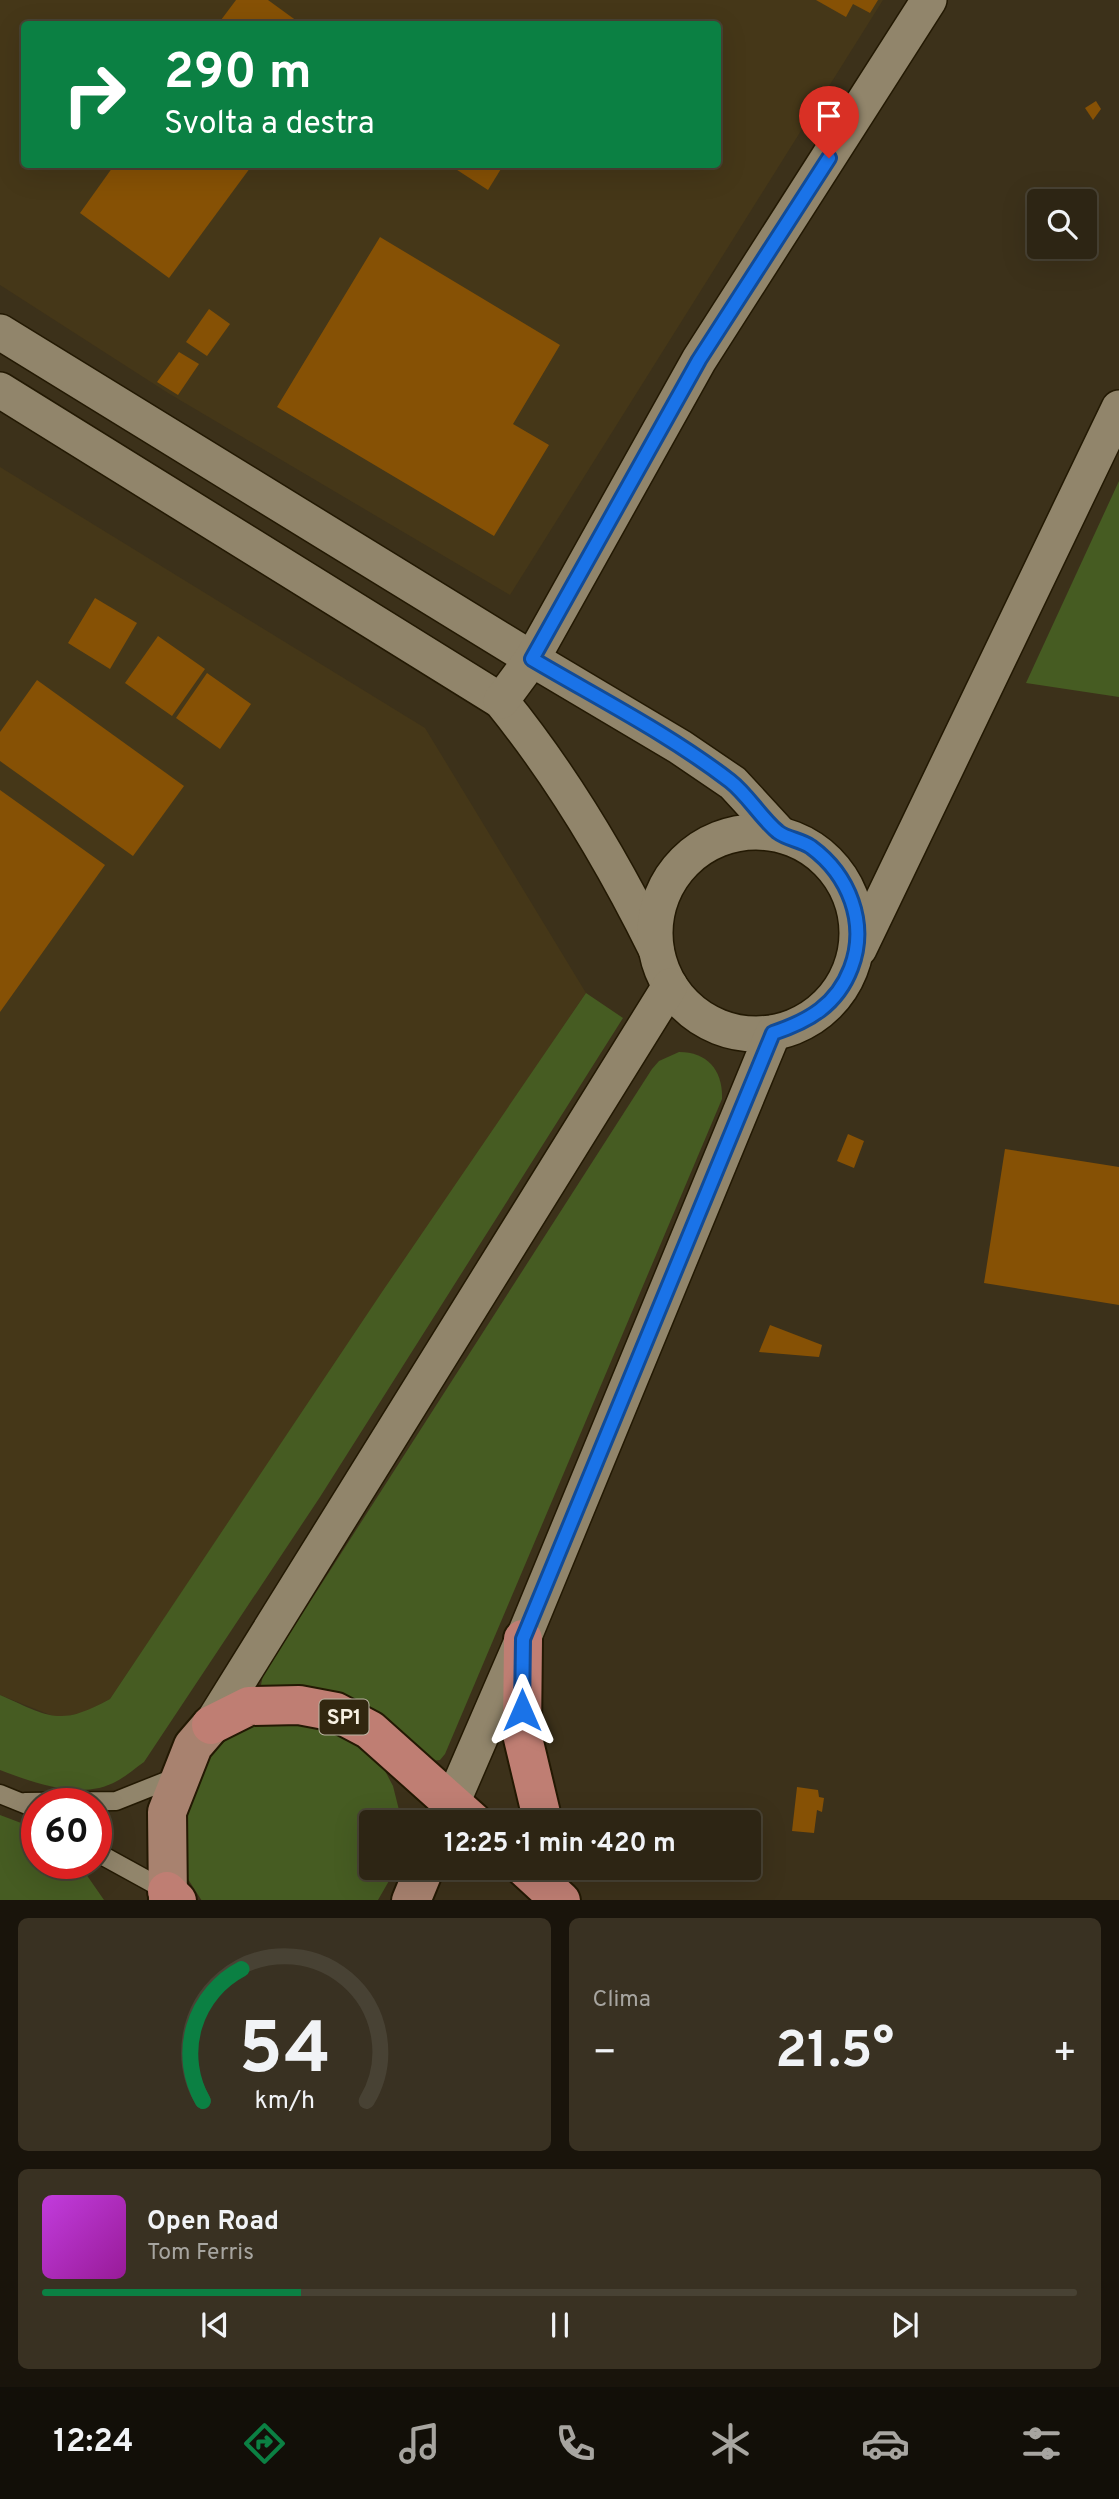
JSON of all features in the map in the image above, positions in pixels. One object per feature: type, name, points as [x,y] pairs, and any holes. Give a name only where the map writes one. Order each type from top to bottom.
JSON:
[{"type":"main road","points":[[523,1639],[522,1734],[539,1810]]},
{"type":"main road","name":"SP1","points":[[171,1897],[167,1812],[179,1776],[193,1746],[211,1725],[249,1706],[299,1704],[336,1712],[370,1730],[450,1810]]},
{"type":"main road","points":[[411,1900],[419,1880]]},
{"type":"main road","points":[[539,1880],[561,1900]]},
{"type":"main road","points":[[560,1880],[566,1900]]},
{"type":"street","points":[[501,701],[532,659],[699,360],[929,0]]},
{"type":"street","points":[[0,332],[680,747],[733,783],[779,833]]},
{"type":"street","points":[[0,390],[501,701],[527,732],[622,880],[656,949],[670,986],[690,1009],[714,1025],[743,1033],[773,1033],[802,1024],[827,1007],[845,983],[856,955],[1119,408]]},
{"type":"street","points":[[656,949],[655,916],[666,885],[686,858],[714,840],[746,831],[779,833],[809,845],[833,866],[850,893],[858,924],[856,955]]},
{"type":"street","points":[[211,1725],[670,986]]},
{"type":"street","points":[[458,1810],[523,1639],[773,1033]]},
{"type":"lane","points":[[112,1801],[179,1776]]},
{"type":"lane","points":[[0,1794],[21,1802]]},
{"type":"lane","points":[[112,1862],[171,1897]]},
{"type":"shaded area","points":[[0,0],[883,0],[510,595],[168,393],[0,285]]},
{"type":"shaded area","points":[[0,467],[425,728],[586,993],[110,1699],[86,1712],[58,1718],[0,1695]]},
{"type":"green space","points":[[1119,481],[1119,697],[1026,683]]},
{"type":"green space","points":[[586,993],[623,1018],[320,1497],[144,1762],[117,1781],[98,1788],[58,1788],[0,1770],[0,1695],[55,1716],[78,1713],[110,1699]]},
{"type":"green space","points":[[679,1052],[698,1055],[712,1065],[720,1080],[722,1099],[445,1754],[440,1760],[432,1761],[265,1690],[261,1685],[263,1675],[652,1069],[659,1061]]},
{"type":"green space","points":[[288,1718],[351,1736],[383,1767],[393,1786],[399,1810],[359,1810],[359,1880],[390,1880],[378,1900],[201,1900],[186,1876],[177,1833],[209,1753],[225,1738],[244,1728]]},
{"type":"green space","points":[[0,1815],[21,1823],[21,1879],[89,1879],[104,1900],[0,1900]]},
{"type":"building","points":[[236,0],[268,0],[297,21],[220,21]]},
{"type":"building","points":[[816,0],[878,0],[870,13],[853,4],[846,17]]},
{"type":"building","points":[[1096,101],[1101,109],[1093,120],[1085,108]]},
{"type":"building","points":[[112,168],[250,168],[169,278],[80,213]]},
{"type":"building","points":[[454,168],[502,168],[488,190]]},
{"type":"building","points":[[380,237],[560,345],[513,424],[549,445],[494,536],[277,407]]},
{"type":"building","points":[[209,309],[230,324],[207,356],[186,342]]},
{"type":"building","points":[[179,352],[199,364],[178,395],[157,382]]},
{"type":"building","points":[[95,598],[137,623],[110,669],[68,643]]},
{"type":"building","points":[[158,636],[205,669],[172,716],[125,683]]},
{"type":"building","points":[[207,673],[251,704],[220,749],[176,718]]},
{"type":"building","points":[[37,680],[184,786],[133,856],[0,761],[0,732]]},
{"type":"building","points":[[0,790],[105,865],[0,1012]]},
{"type":"building","points":[[848,1134],[864,1141],[854,1168],[837,1161]]},
{"type":"building","points":[[1005,1149],[1119,1167],[1119,1305],[984,1283]]},
{"type":"building","points":[[770,1325],[822,1345],[819,1357],[759,1352]]},
{"type":"building","points":[[797,1787],[818,1790],[819,1797],[824,1798],[822,1812],[817,1810],[814,1833],[792,1831]]},
{"type":"route","points":[[522,1710],[523,1639],[773,1033],[802,1024],[827,1007],[845,983],[856,955],[858,924],[850,893],[833,866],[809,845],[779,833],[733,783],[680,747],[532,659],[699,360],[829,158]]}]
